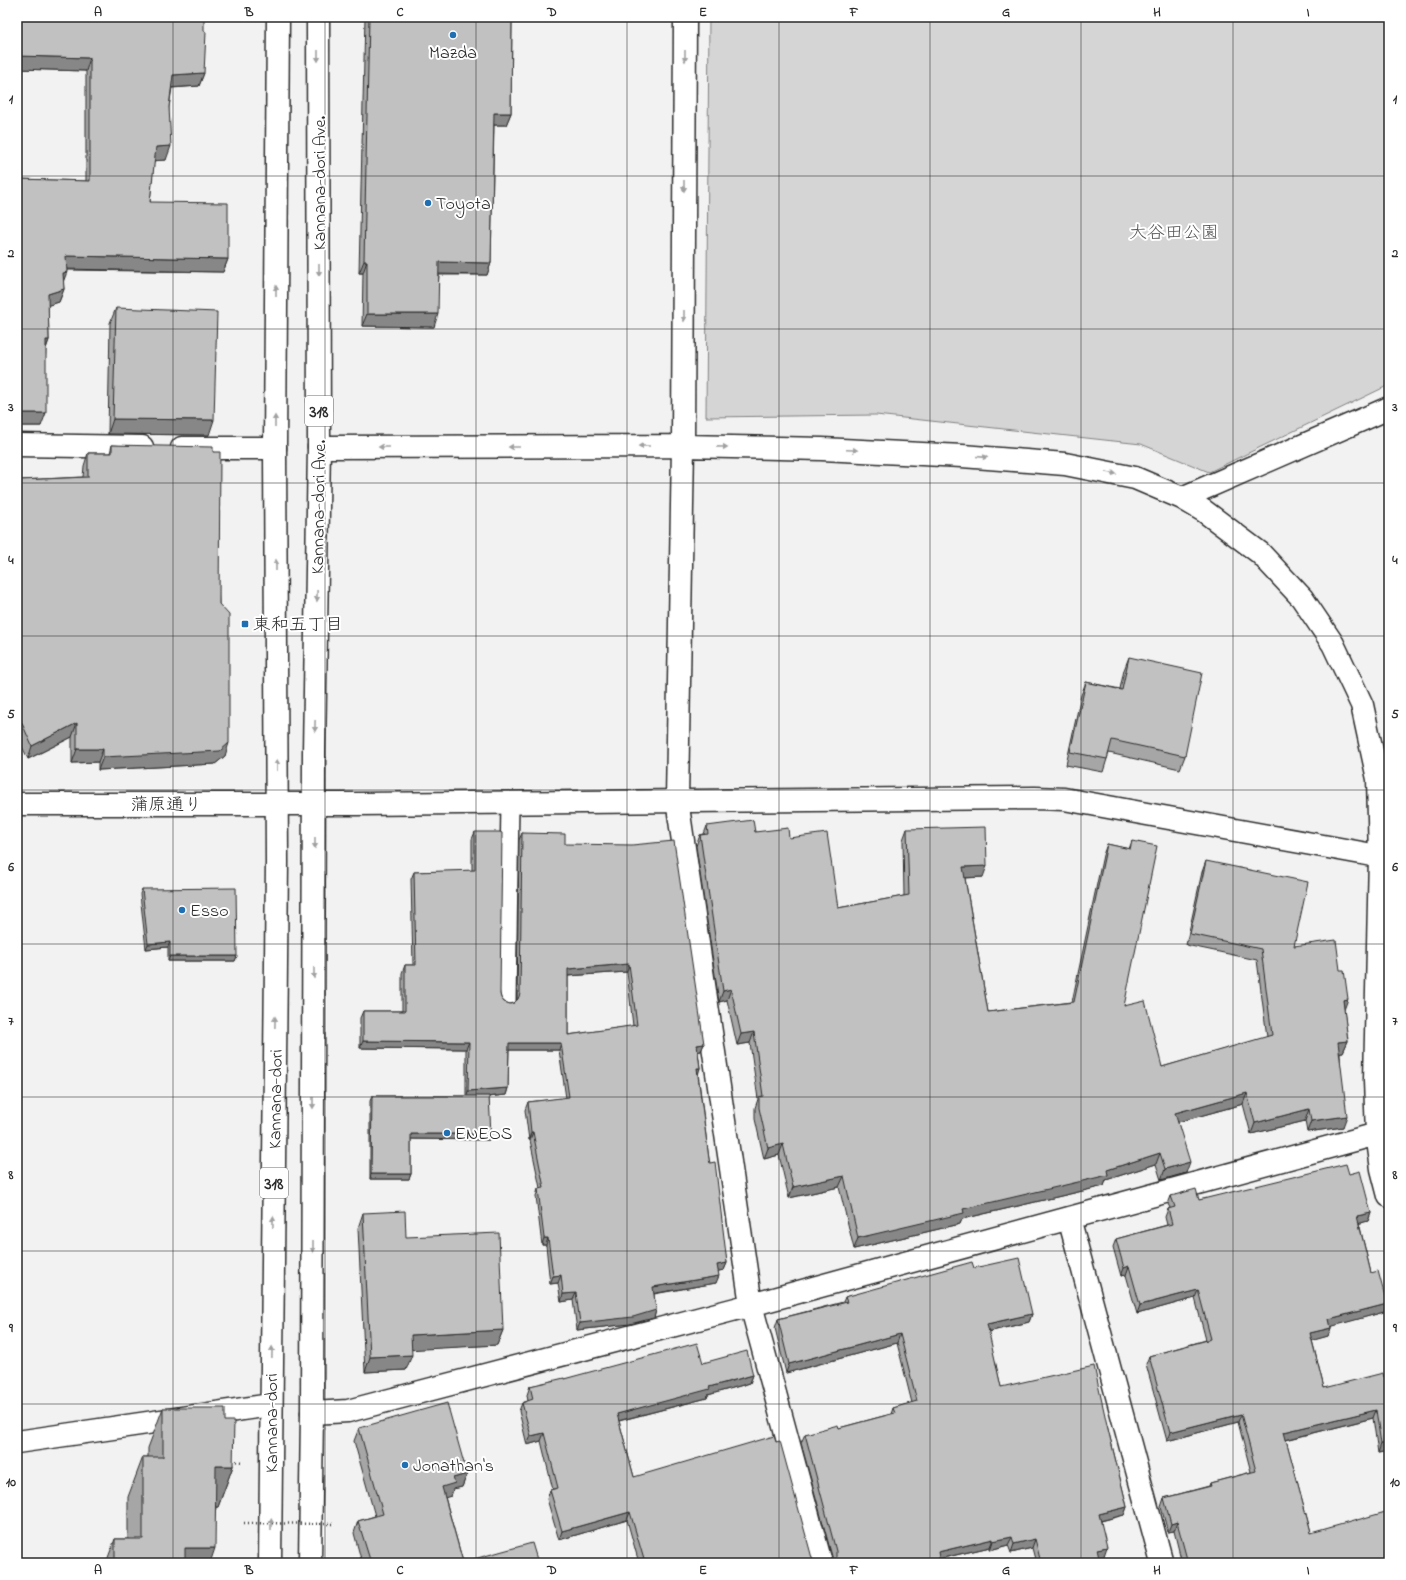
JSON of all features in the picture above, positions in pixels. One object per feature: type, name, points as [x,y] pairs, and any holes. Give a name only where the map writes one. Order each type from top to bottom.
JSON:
[{"type":"street","name":"318","points":[[277,804],[275,448],[278,17]]},
{"type":"street","name":"Kannana-dori Ave.","points":[[315,804],[319,447],[318,17]]},
{"type":"street","points":[[685,17],[684,446],[677,800],[751,1305],[821,1563]]},
{"type":"street","points":[[1182,498],[1389,408]]},
{"type":"street","points":[[17,445],[275,448]]},
{"type":"street","points":[[319,447],[684,446],[830,449],[962,456],[1065,464],[1135,478],[1182,498],[1204,511],[1260,553],[1302,598],[1333,644],[1362,705],[1378,779],[1385,857],[1382,1078],[1377,1134],[1382,1169],[1389,1196]]},
{"type":"street","name":"蒲原通り","points":[[17,804],[315,804],[677,800],[1064,799],[1385,857]]},
{"type":"street","name":"Kannana-dori","points":[[270,1563],[277,804]]},
{"type":"street","name":"Kannana-dori","points":[[310,1563],[315,804]]},
{"type":"street","points":[[312,1413],[348,1411],[751,1305],[1377,1134]]},
{"type":"street","points":[[1069,1218],[1162,1563]]},
{"type":"street","points":[[17,1442],[271,1405]]},
{"type":"lane","points":[[507,1001],[510,803]]},
{"type":"path","points":[[232,1461],[244,1462]]},
{"type":"path","points":[[244,1523],[334,1524]]},
{"type":"green space","name":"大谷田公園","points":[[709,17],[1389,17],[1389,385],[1209,472],[1141,444],[876,415],[706,417]]},
{"type":"building","points":[[17,17],[204,17],[204,31],[206,32],[204,73],[173,75],[169,107],[171,146],[156,147],[150,202],[228,203],[228,259],[66,256],[67,272],[63,273],[64,289],[48,294],[49,340],[46,340],[46,413],[19,413],[19,420],[17,421],[17,179],[90,181],[90,58],[17,56]]},
{"type":"building","points":[[369,17],[512,17],[511,113],[494,113],[491,263],[439,262],[438,314],[367,314],[367,261],[364,261]]},
{"type":"building","points":[[116,308],[217,312],[214,420],[113,419]]},
{"type":"building","points":[[17,443],[19,444],[20,480],[88,477],[88,453],[112,453],[112,445],[213,447],[213,452],[220,452],[219,604],[229,615],[229,743],[220,751],[103,757],[103,749],[77,749],[77,723],[32,746],[17,712]]},
{"type":"building","points":[[1129,657],[1202,673],[1185,756],[1112,740],[1107,759],[1070,752],[1086,682],[1122,690]]},
{"type":"building","points":[[753,820],[755,832],[788,828],[789,838],[827,833],[838,908],[909,895],[907,829],[986,827],[987,866],[963,867],[988,1012],[1074,1002],[1107,844],[1130,849],[1132,841],[1157,846],[1124,1006],[1145,1001],[1162,1067],[1272,1035],[1261,949],[1190,934],[1206,861],[1308,882],[1294,946],[1336,940],[1340,970],[1344,970],[1348,999],[1343,1000],[1348,1041],[1338,1042],[1347,1116],[1311,1121],[1309,1109],[1255,1123],[1247,1093],[1175,1113],[1190,1162],[1165,1169],[1160,1153],[1107,1170],[1108,1175],[963,1209],[964,1213],[858,1238],[844,1176],[793,1187],[783,1144],[768,1148],[759,1108],[759,1097],[763,1096],[754,1032],[741,1034],[731,989],[723,991],[700,835],[708,834],[707,826]]},
{"type":"building","points":[[475,832],[502,833],[500,994],[504,1002],[510,1004],[514,1003],[518,999],[520,994],[522,833],[565,834],[565,844],[632,845],[674,841],[704,1044],[697,1045],[700,1068],[697,1068],[709,1159],[710,1163],[715,1162],[727,1263],[717,1265],[719,1276],[653,1287],[656,1310],[633,1317],[580,1323],[576,1293],[563,1294],[561,1275],[553,1276],[548,1238],[544,1238],[538,1189],[544,1188],[533,1132],[531,1132],[528,1102],[569,1097],[561,1043],[509,1043],[508,1088],[468,1091],[469,1042],[363,1041],[363,1011],[405,1011],[405,965],[416,965],[414,872],[475,870]],"holes":[[[629,964],[637,1025],[568,1035],[568,969]]]},
{"type":"building","points":[[236,888],[237,956],[170,956],[170,942],[148,944],[142,889]]},
{"type":"building","points":[[372,1096],[489,1096],[491,1134],[411,1134],[411,1174],[371,1174]]},
{"type":"building","points":[[1346,1164],[1349,1174],[1360,1171],[1371,1213],[1357,1216],[1371,1273],[1378,1271],[1387,1304],[1329,1319],[1331,1328],[1310,1333],[1324,1388],[1383,1373],[1384,1377],[1389,1376],[1389,1443],[1381,1444],[1376,1410],[1284,1432],[1311,1533],[1389,1511],[1389,1563],[1205,1563],[1205,1561],[1188,1563],[1177,1522],[1171,1524],[1164,1498],[1211,1486],[1210,1483],[1256,1471],[1241,1414],[1170,1432],[1149,1356],[1211,1339],[1198,1290],[1140,1305],[1129,1266],[1124,1268],[1116,1239],[1172,1224],[1168,1209],[1175,1207],[1171,1196],[1196,1189],[1199,1200]]},
{"type":"building","points":[[405,1211],[406,1237],[499,1233],[503,1330],[411,1335],[412,1355],[370,1357],[363,1213]]},
{"type":"building","points":[[1019,1258],[1032,1314],[987,1324],[1001,1387],[1094,1366],[1127,1507],[1099,1514],[1107,1547],[1097,1549],[1100,1563],[1041,1563],[1035,1539],[1014,1544],[1012,1537],[993,1541],[993,1539],[938,1552],[940,1563],[833,1563],[836,1558],[836,1551],[805,1434],[838,1425],[839,1428],[895,1413],[893,1408],[917,1401],[900,1334],[789,1364],[778,1319],[847,1302],[845,1297],[972,1262],[974,1268]]},
{"type":"building","points":[[697,1343],[703,1363],[747,1351],[753,1375],[709,1387],[710,1389],[617,1414],[634,1477],[774,1436],[776,1442],[780,1441],[812,1558],[815,1563],[645,1563],[630,1512],[562,1531],[550,1490],[558,1488],[544,1433],[531,1436],[522,1403],[533,1399],[530,1386],[564,1379]]},
{"type":"building","points":[[447,1403],[467,1474],[453,1478],[455,1483],[442,1487],[463,1562],[532,1543],[538,1563],[371,1563],[358,1521],[383,1514],[359,1428]]},
{"type":"building","points":[[163,1408],[225,1408],[225,1421],[234,1421],[233,1466],[216,1466],[215,1548],[185,1548],[185,1563],[115,1563],[115,1539],[143,1539],[143,1457],[163,1457]]},
{"type":"place","name":"Mazda","points":[[453,35]]},
{"type":"place","name":"Toyota","points":[[428,203]]},
{"type":"place","name":"東和五丁目","points":[[245,624]]},
{"type":"place","name":"Esso","points":[[182,910]]},
{"type":"place","name":"ENEOS","points":[[447,1133]]},
{"type":"place","name":"Jonathan's","points":[[405,1465]]}]
